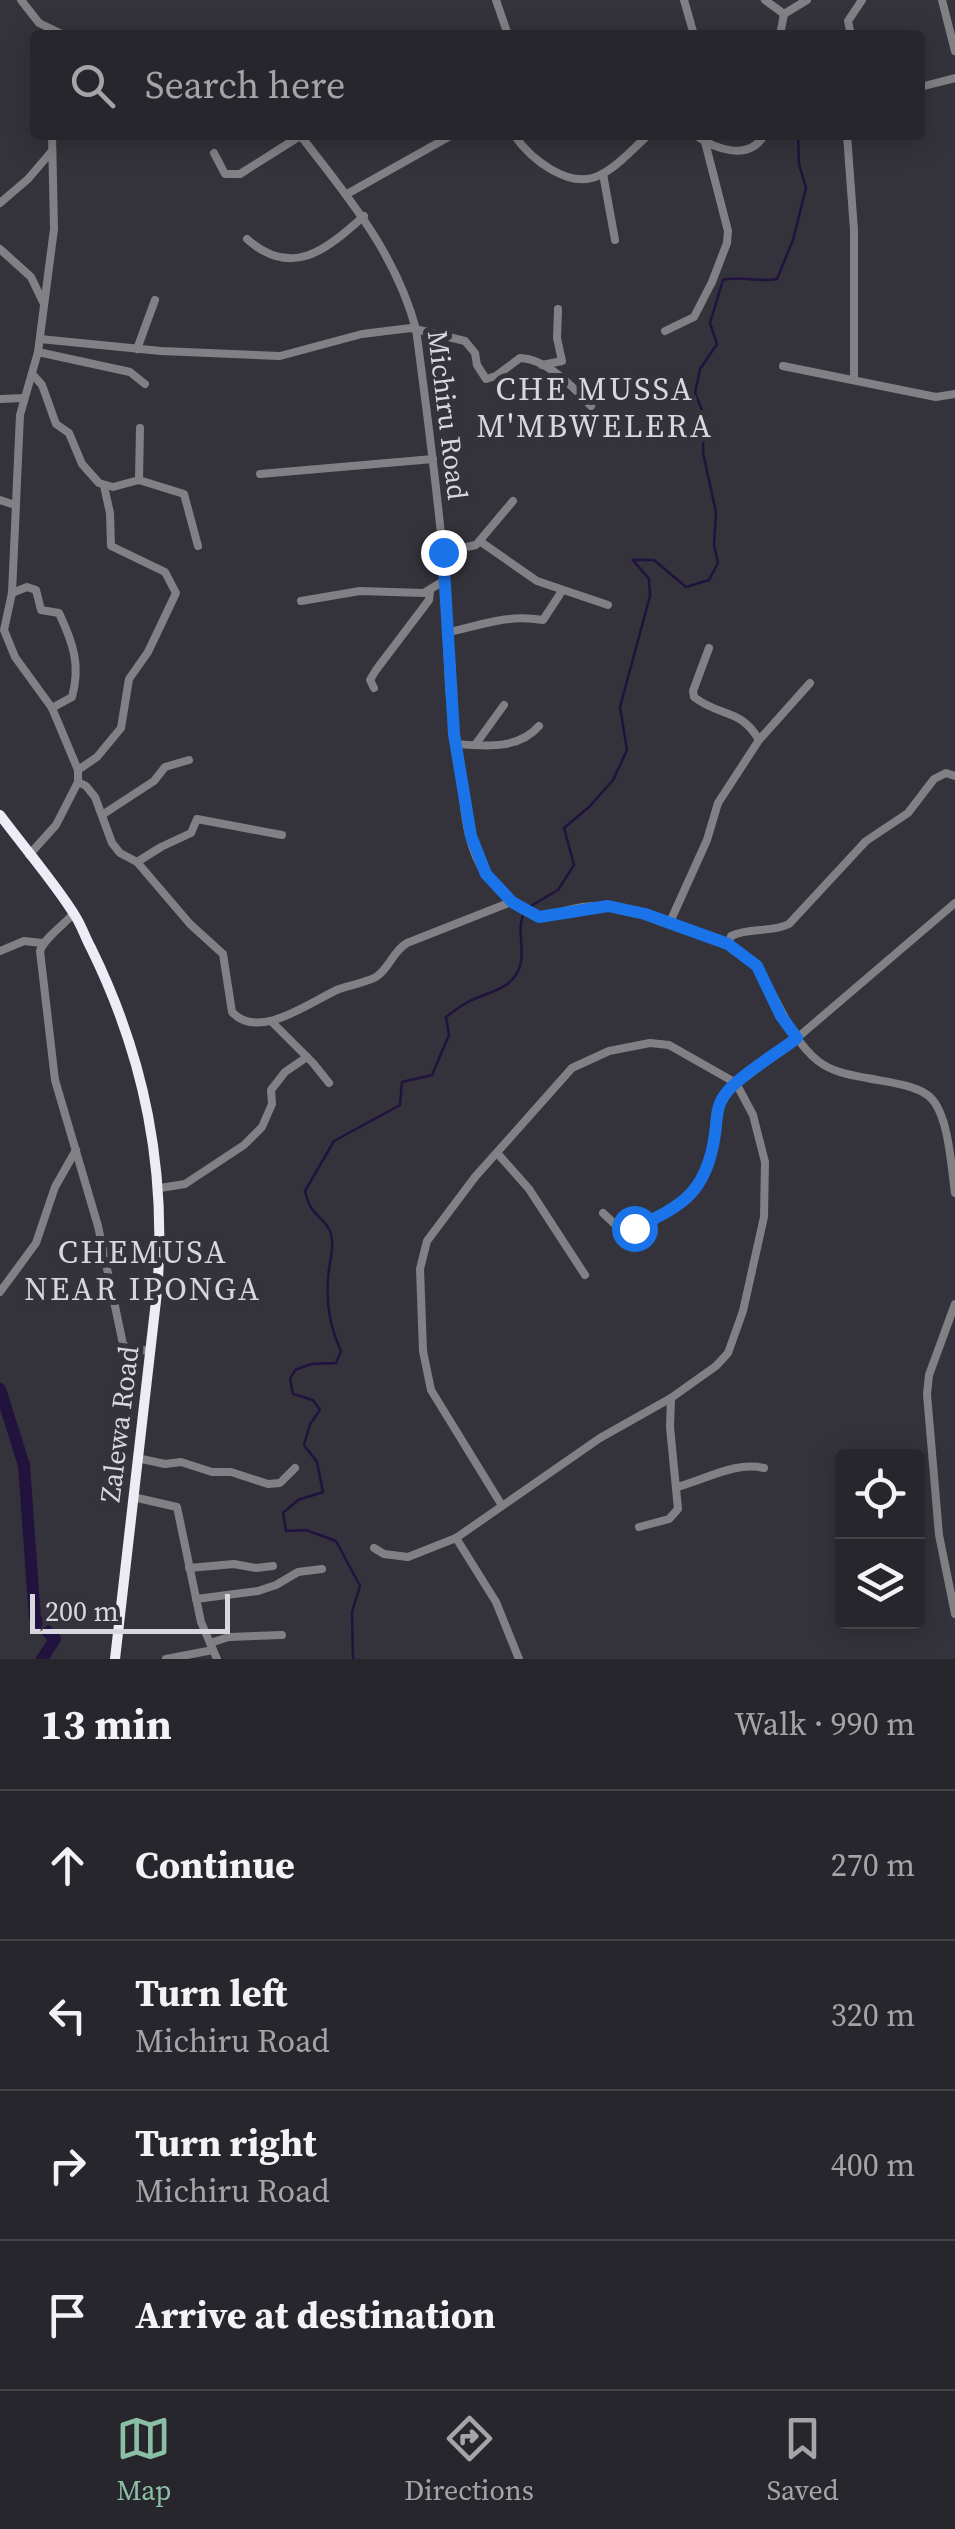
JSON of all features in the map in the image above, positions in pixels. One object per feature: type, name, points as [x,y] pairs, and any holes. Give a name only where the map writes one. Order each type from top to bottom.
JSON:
[{"type":"highway","name":"Zalewa Road","points":[[0,815],[74,913],[106,979],[130,1040],[149,1108],[160,1188],[162,1231],[151,1351],[115,1659]]},
{"type":"street","points":[[21,0],[48,30]]},
{"type":"street","points":[[496,0],[506,30]]},
{"type":"street","points":[[684,0],[693,30]]},
{"type":"street","points":[[765,0],[784,14]]},
{"type":"street","points":[[781,30],[784,14],[807,0]]},
{"type":"street","points":[[850,30],[848,22],[862,0]]},
{"type":"street","points":[[942,0],[955,51]]},
{"type":"street","points":[[925,87],[955,78]]},
{"type":"street","points":[[30,855],[56,825],[78,782],[78,770],[52,708],[6,640],[4,630],[12,593],[16,445],[24,398],[34,376],[55,216],[52,140]]},
{"type":"street","points":[[214,154],[225,174],[232,176],[294,140]]},
{"type":"street","name":"Michiru Road","points":[[303,140],[364,216],[398,275],[416,330],[443,552],[456,744],[474,848],[486,874],[512,902]]},
{"type":"street","points":[[347,194],[443,140]]},
{"type":"street","points":[[518,140],[550,169],[584,178],[603,174],[642,140]]},
{"type":"street","points":[[702,140],[736,152],[750,149],[759,140]]},
{"type":"street","points":[[847,140],[854,230],[854,380]]},
{"type":"street","points":[[664,331],[694,317],[727,243],[726,218],[705,142]]},
{"type":"street","points":[[0,204],[52,150]]},
{"type":"street","points":[[603,174],[614,240]]},
{"type":"street","points":[[246,239],[269,257],[301,258],[339,238],[364,216]]},
{"type":"street","points":[[0,249],[31,276],[45,306]]},
{"type":"street","points":[[137,349],[154,300]]},
{"type":"street","points":[[542,365],[562,361],[557,338],[558,308]]},
{"type":"street","points":[[40,339],[137,349],[280,356],[362,334],[402,328],[465,342],[488,380],[520,358],[542,365],[569,383],[591,406]]},
{"type":"street","points":[[38,352],[130,372],[145,384]]},
{"type":"street","points":[[782,366],[936,397],[955,394]]},
{"type":"street","points":[[34,376],[42,384],[56,424],[70,433],[82,464],[104,486],[111,546],[165,572],[176,593],[148,652],[129,679],[120,728],[97,757],[78,770]]},
{"type":"street","points":[[0,399],[24,398]]},
{"type":"street","points":[[139,480],[140,428]]},
{"type":"street","points":[[260,474],[433,459]]},
{"type":"street","points":[[104,486],[118,487],[139,480],[184,494],[198,546]]},
{"type":"street","points":[[0,500],[15,506]]},
{"type":"street","points":[[443,552],[480,542],[513,501]]},
{"type":"street","points":[[480,542],[537,581],[608,605]]},
{"type":"street","points":[[301,601],[360,591],[430,591],[445,580]]},
{"type":"street","points":[[12,593],[26,587],[36,590],[41,610],[60,613],[73,644],[77,680],[72,697],[52,708]]},
{"type":"street","points":[[374,688],[370,680],[428,600],[430,591]]},
{"type":"street","points":[[448,632],[495,619],[528,616],[543,620],[562,592]]},
{"type":"street","points":[[708,648],[694,698],[743,718],[760,740]]},
{"type":"street","points":[[670,922],[707,840],[718,803],[760,740],[810,683]]},
{"type":"street","points":[[476,745],[504,705]]},
{"type":"street","points":[[456,744],[493,746],[515,742],[539,726]]},
{"type":"street","points":[[102,815],[154,781],[164,767],[189,760]]},
{"type":"street","points":[[728,944],[738,932],[789,924],[866,841],[908,813],[934,779],[946,774],[955,776]]},
{"type":"street","points":[[78,782],[95,796],[116,849],[138,862],[190,924],[223,954],[234,1016],[241,1020],[271,1021],[318,1002],[336,990],[376,976],[406,943],[512,902],[539,917],[601,906],[645,914],[728,944],[757,966],[781,1016],[820,1063],[930,1097],[941,1113],[952,1154],[955,1193]]},
{"type":"street","points":[[138,862],[161,846],[191,834],[196,819],[282,835]]},
{"type":"street","points":[[603,1213],[621,1230],[627,1230],[673,1210],[689,1198],[708,1167],[721,1100],[955,903]]},
{"type":"street","points":[[74,913],[42,943],[40,951],[55,1080],[102,1242],[124,1344],[127,1348],[151,1351]]},
{"type":"street","points":[[0,950],[24,940],[42,943]]},
{"type":"street","points":[[271,1021],[329,1084]]},
{"type":"street","points":[[374,1548],[408,1558],[456,1538],[600,1438],[671,1398],[716,1366],[736,1336],[764,1217],[763,1154],[753,1115],[736,1084],[669,1045],[650,1042],[595,1055],[572,1068],[433,1229],[420,1269],[423,1352],[433,1397],[460,1433],[501,1504]]},
{"type":"street","points":[[160,1188],[185,1184],[244,1145],[262,1126],[272,1104],[271,1090],[285,1072],[307,1056]]},
{"type":"street","points":[[0,1292],[36,1243],[54,1187],[76,1150]]},
{"type":"street","points":[[498,1154],[529,1189],[585,1275]]},
{"type":"street","points":[[955,1304],[930,1375],[928,1394],[938,1535],[955,1614]]},
{"type":"street","points":[[639,1527],[675,1515],[678,1502],[670,1428],[671,1398]]},
{"type":"street","points":[[137,1458],[165,1464],[181,1462],[200,1470],[231,1472],[268,1484],[280,1482],[294,1468]]},
{"type":"street","points":[[676,1487],[730,1469],[764,1468]]},
{"type":"street","points":[[133,1497],[177,1507],[196,1599],[213,1650]]},
{"type":"street","points":[[456,1538],[496,1602],[518,1659]]},
{"type":"street","points":[[189,1568],[273,1566]]},
{"type":"street","points":[[196,1599],[258,1591],[298,1572],[322,1568]]},
{"type":"street","points":[[166,1659],[213,1650],[229,1637],[282,1635]]},
{"type":"waterway","points":[[524,910],[558,890],[574,865],[564,828],[613,780],[627,750],[620,707],[650,596],[649,579],[633,560],[654,560],[686,587],[709,580],[718,563],[714,545],[716,512],[703,453],[704,415],[695,393],[700,369],[717,344],[710,323],[723,280],[777,279],[793,240],[806,188],[799,164],[798,140]]},
{"type":"waterway","points":[[353,1659],[352,1612],[360,1586],[336,1541],[306,1530],[286,1531],[283,1513],[298,1500],[323,1492],[317,1462],[304,1445],[310,1424],[320,1410],[313,1400],[293,1394],[290,1379],[295,1370],[311,1364],[336,1363],[341,1351],[328,1308],[332,1237],[310,1206],[305,1191],[334,1141],[400,1105],[402,1082],[432,1075],[449,1035],[446,1017],[513,979],[521,962],[523,915]]},
{"type":"waterway","points":[[0,1389],[24,1465],[35,1619],[55,1639],[42,1659]]},
{"type":"district","name":"CHE MUSSA M'MBWELERA","points":[[595,408]]},
{"type":"district","name":"CHEMUSA NEAR IPONGA","points":[[143,1270]]},
{"type":"route","points":[[443,552],[454,734],[471,836],[486,874],[512,902],[539,917],[608,906],[645,914],[728,944],[757,966],[781,1016],[797,1038],[725,1093],[718,1110],[708,1167],[689,1198],[634,1228]]}]
